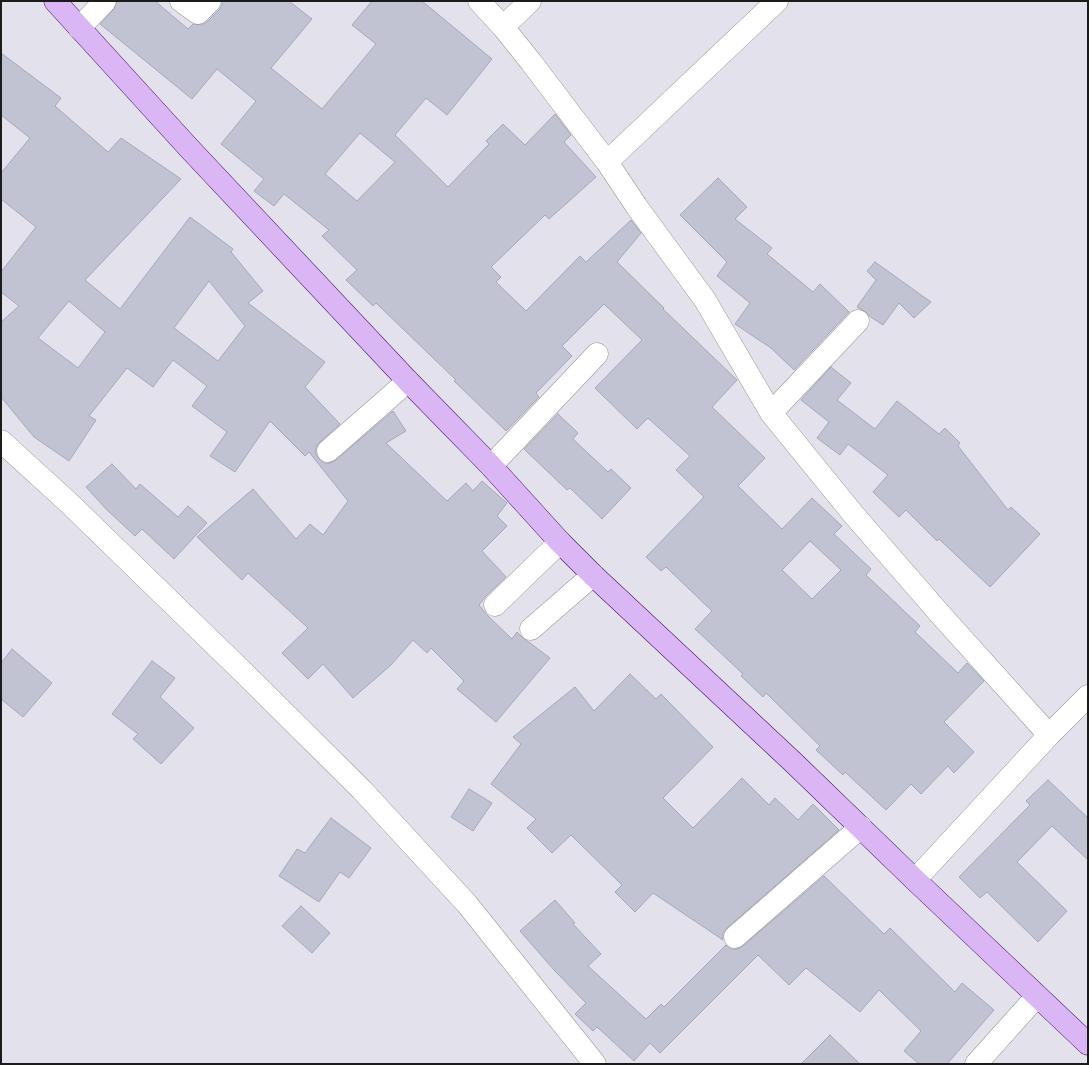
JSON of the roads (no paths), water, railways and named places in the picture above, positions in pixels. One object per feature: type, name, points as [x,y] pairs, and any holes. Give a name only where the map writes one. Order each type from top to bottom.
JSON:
[{"type":"street","points":[[55,1],[193,152],[408,381],[491,466],[560,542],[593,575],[794,762],[915,880],[1088,1044]]},
{"type":"street","points":[[79,28],[105,1]]},
{"type":"street","points":[[181,1],[198,13],[210,1]]},
{"type":"street","points":[[479,1],[503,27],[607,162],[636,207],[705,300],[771,413],[859,521],[1049,735]]},
{"type":"street","points":[[503,27],[530,1]]},
{"type":"street","points":[[607,162],[778,1]]},
{"type":"street","points":[[771,413],[858,321]]},
{"type":"street","points":[[491,466],[597,354]]},
{"type":"street","points":[[328,451],[408,381]]},
{"type":"street","points":[[1,441],[74,508],[232,661],[362,790],[467,904],[595,1064]]},
{"type":"street","points":[[494,605],[560,542]]},
{"type":"street","points":[[531,628],[593,575]]},
{"type":"street","points":[[915,880],[1049,735],[1088,696]]},
{"type":"street","points":[[735,937],[861,827]]},
{"type":"street","points":[[976,1064],[1037,996]]}]
